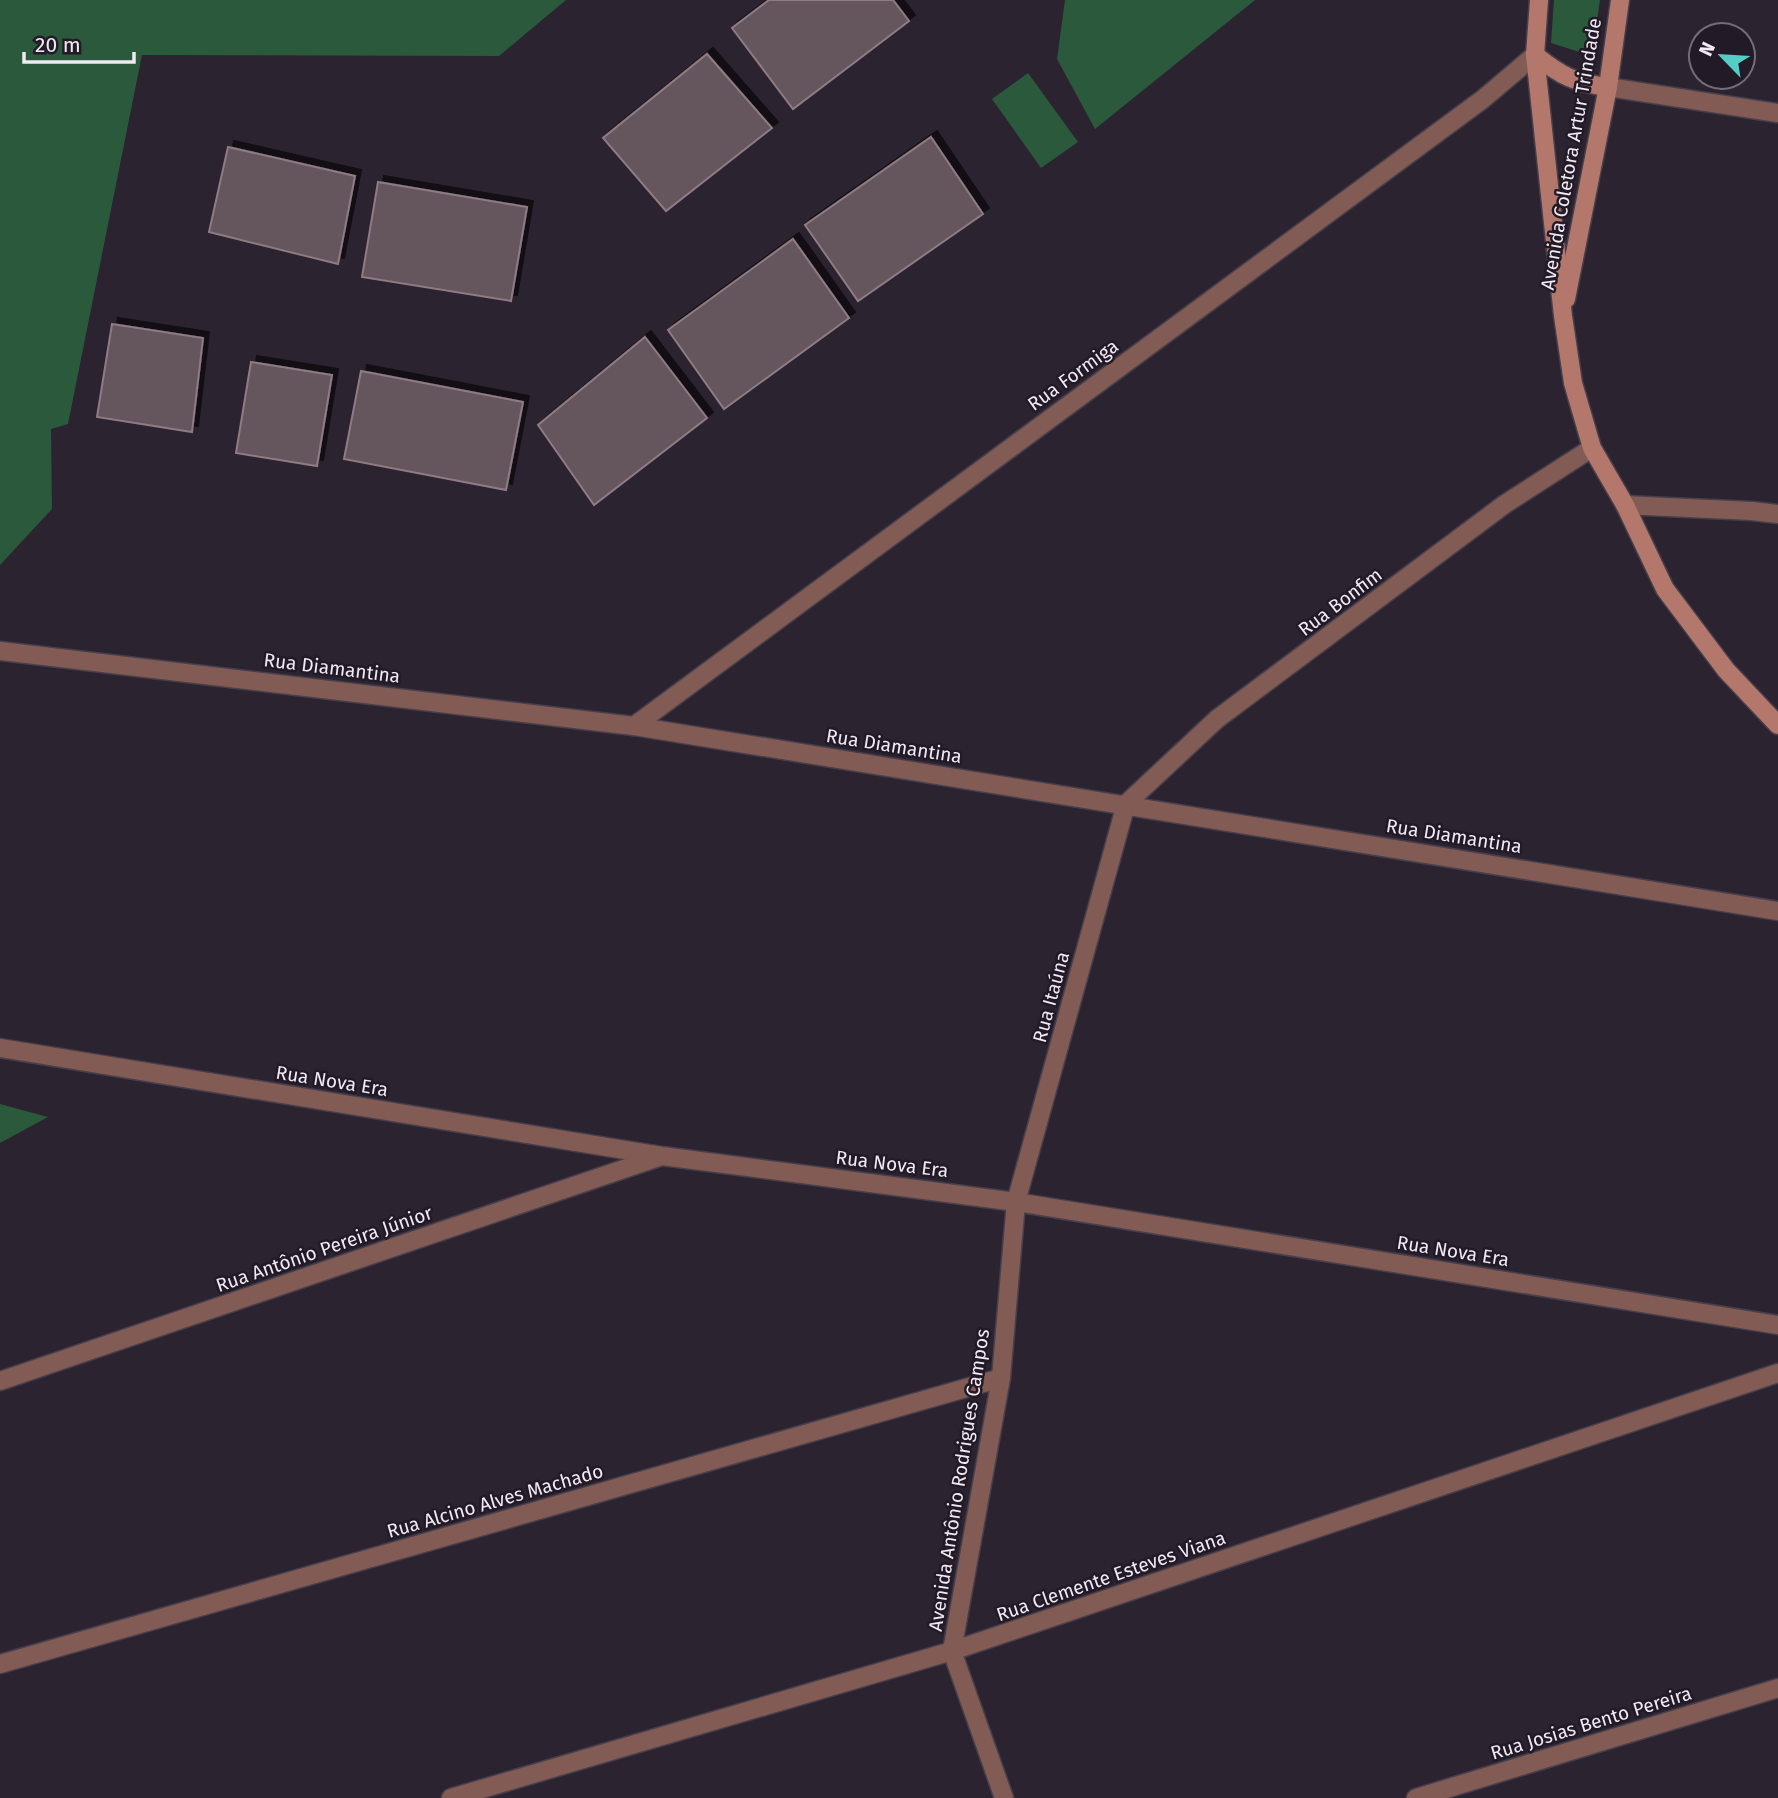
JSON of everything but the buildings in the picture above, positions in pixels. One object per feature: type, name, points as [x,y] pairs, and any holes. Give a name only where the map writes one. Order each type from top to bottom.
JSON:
[{"type":"main road","name":"Avenida Coletora Artur Trindade","points":[[1539,0],[1535,55],[1563,316],[1573,383],[1592,449],[1625,505],[1665,589],[1726,670],[1778,725]]},
{"type":"main road","name":"Avenida Coletora Artur Trindade","points":[[1563,316],[1608,87],[1620,0]]},
{"type":"main road","points":[[1535,55],[1560,75],[1583,84],[1608,87]]},
{"type":"street","name":"Rua Formiga","points":[[634,726],[1472,107],[1535,55]]},
{"type":"street","points":[[1608,87],[1778,113]]},
{"type":"street","name":"Rua Bonfim","points":[[1126,804],[1217,719],[1505,504],[1592,449]]},
{"type":"street","points":[[1625,505],[1778,514]]},
{"type":"street","name":"Rua Diamantina","points":[[0,651],[634,726],[1778,911]]},
{"type":"street","name":"Rua Itaúna","points":[[1016,1202],[1126,804]]},
{"type":"street","name":"Rua Nova Era","points":[[0,1048],[662,1156],[1016,1202],[1778,1325]]},
{"type":"street","name":"Rua Antônio Pereira Júnior","points":[[0,1381],[662,1156]]},
{"type":"street","name":"Avenida Antônio Rodrigues Campos","points":[[1004,1798],[952,1651],[1001,1378],[1016,1202]]},
{"type":"street","name":"Rua Clemente Esteves Viana","points":[[451,1798],[952,1651],[1778,1373]]},
{"type":"street","name":"Rua Alcino Alves Machado","points":[[0,1664],[1001,1378]]},
{"type":"street","name":"Rua Josias Bento Pereira","points":[[1416,1798],[1778,1688]]},
{"type":"green space","points":[[0,0],[566,0],[499,56],[142,55],[68,424],[51,429],[52,509],[0,565]]},
{"type":"green space","points":[[1065,0],[1255,0],[1095,129],[1057,59]]},
{"type":"green space","points":[[1554,0],[1600,0],[1592,56],[1551,43]]},
{"type":"green space","points":[[1028,73],[1078,142],[1041,168],[992,99]]},
{"type":"green space","points":[[0,1104],[48,1117],[0,1143]]}]
